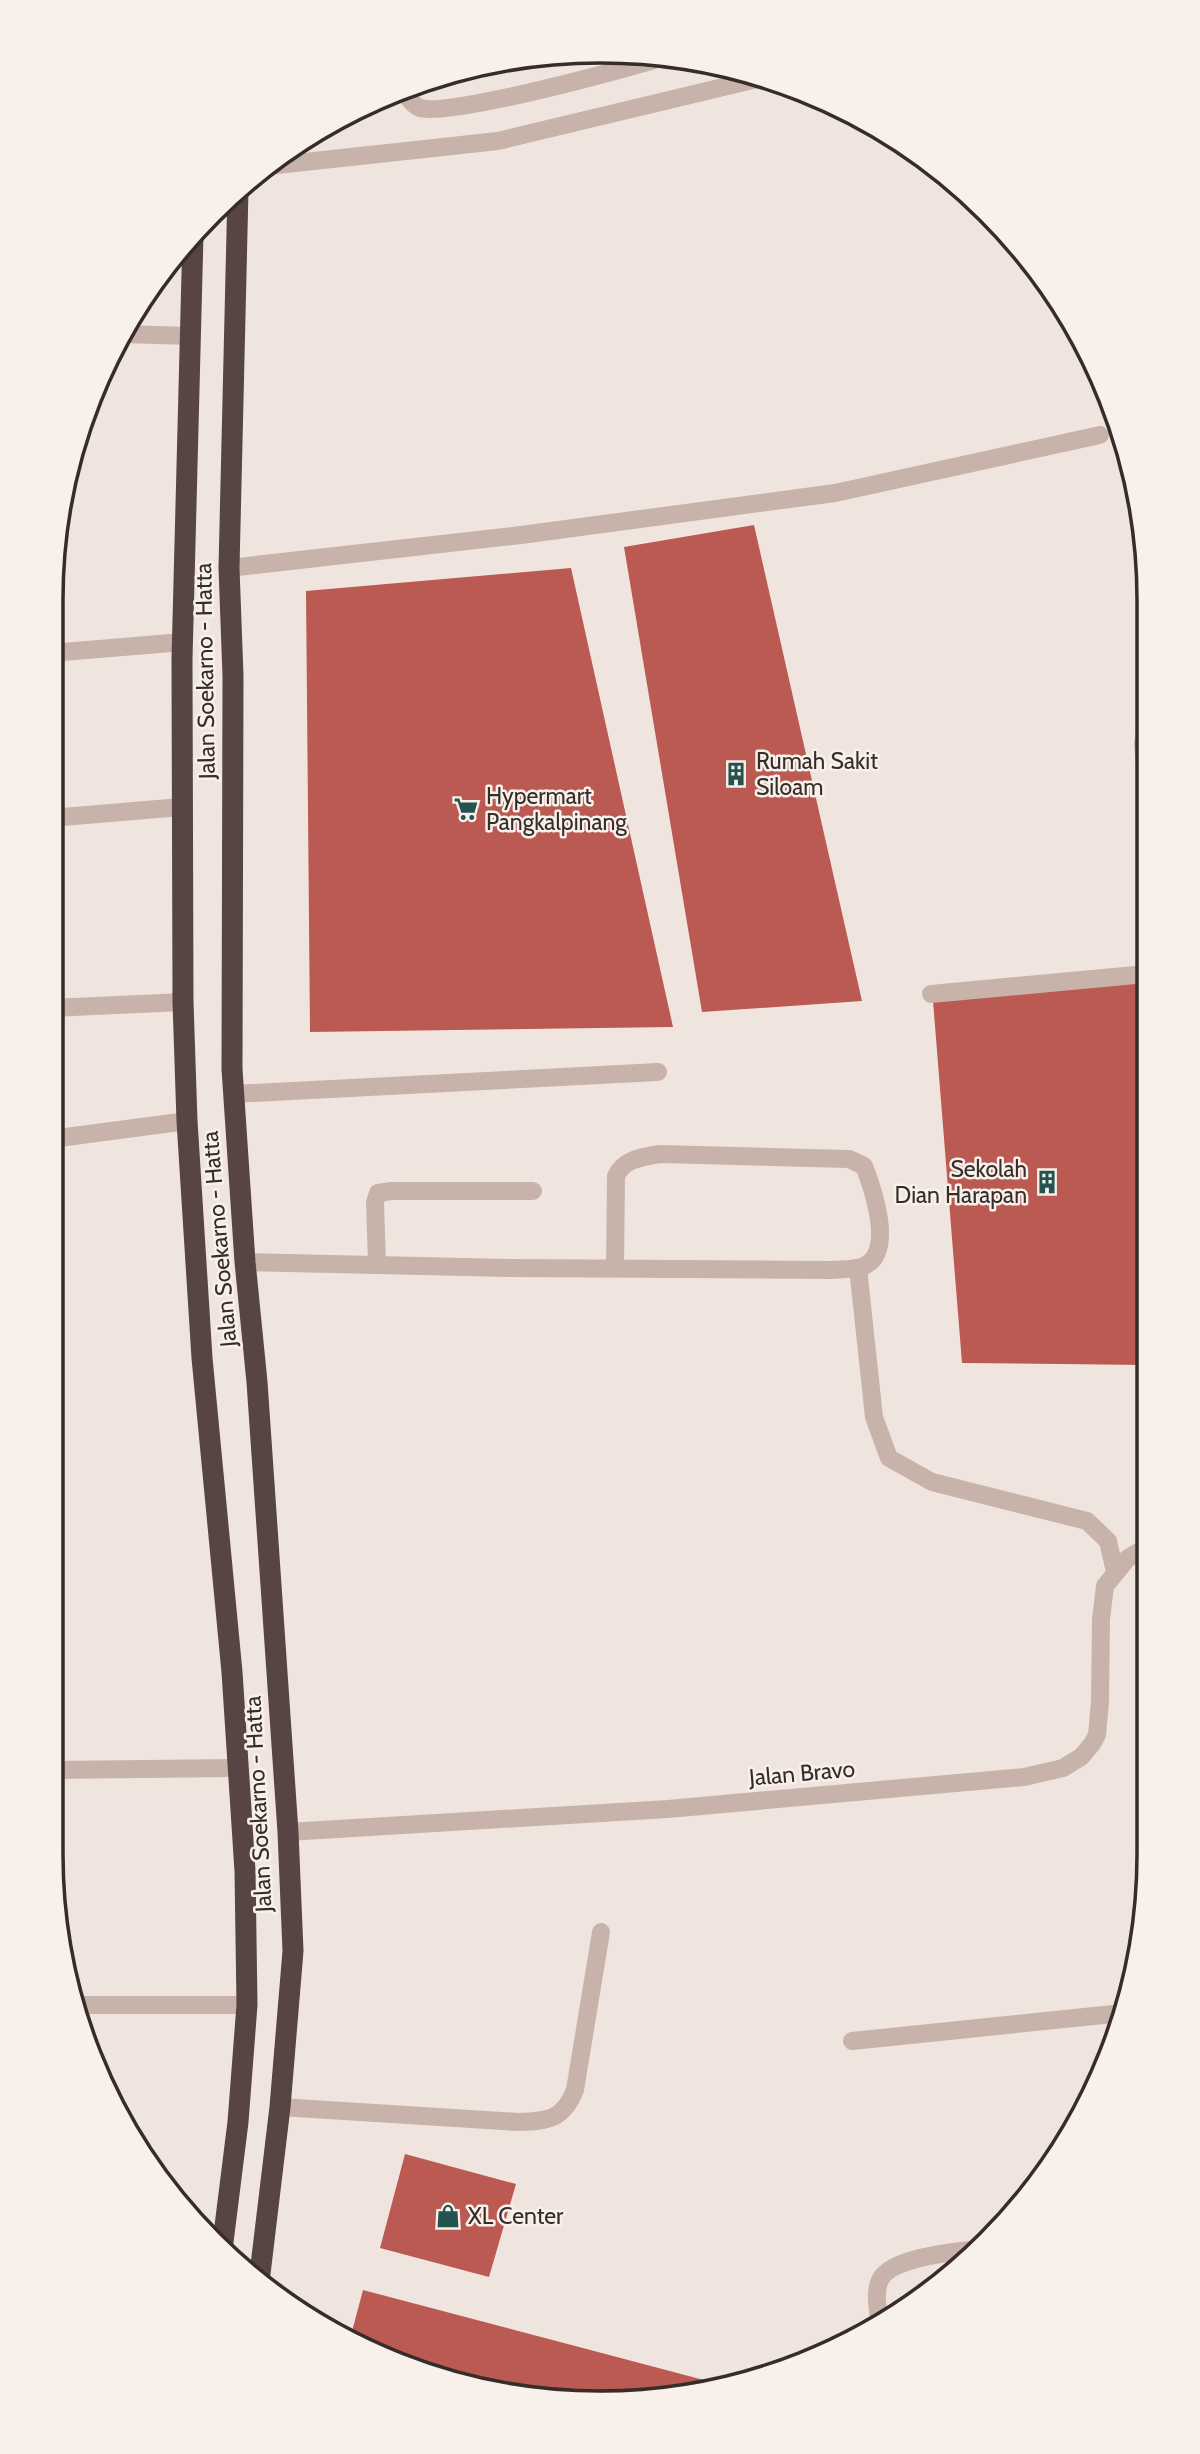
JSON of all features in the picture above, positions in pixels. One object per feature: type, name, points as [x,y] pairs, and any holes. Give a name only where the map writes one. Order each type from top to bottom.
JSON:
[{"type":"highway","name":"Jalan Soekarno - Hatta","points":[[238,204],[229,568],[233,676],[233,1094],[257,1382],[288,1832],[293,1951],[280,2107],[260,2269]]},
{"type":"highway","name":"Jalan Soekarno - Hatta","points":[[193,250],[183,642],[183,1002],[187,1121],[202,1358],[232,1672],[245,1871],[247,2005],[238,2122],[224,2237]]},
{"type":"street","points":[[409,98],[421,109],[450,108],[640,65]]},
{"type":"street","points":[[288,164],[498,141],[743,82]]},
{"type":"street","points":[[133,334],[191,336]]},
{"type":"street","points":[[229,568],[547,532],[835,492],[1100,435]]},
{"type":"street","points":[[63,652],[183,642]]},
{"type":"street","points":[[63,817],[181,807]]},
{"type":"street","points":[[931,994],[1137,975]]},
{"type":"street","points":[[63,1007],[183,1002]]},
{"type":"street","points":[[233,1094],[658,1072]]},
{"type":"street","points":[[63,1137],[187,1121]]},
{"type":"street","points":[[245,1262],[615,1269],[858,1268],[869,1263],[878,1248],[879,1217],[873,1188],[864,1167],[856,1162],[836,1158],[660,1154],[642,1157],[621,1167],[616,1176],[615,1269]]},
{"type":"street","points":[[377,1265],[375,1202],[378,1193],[533,1191]]},
{"type":"street","points":[[858,1268],[874,1417],[889,1458],[932,1482],[1087,1521],[1108,1541],[1115,1572]]},
{"type":"street","name":"Jalan Bravo","points":[[288,1832],[681,1808],[1024,1777],[1063,1768],[1081,1757],[1097,1735],[1101,1619],[1105,1586],[1127,1559],[1137,1553]]},
{"type":"street","points":[[63,1770],[237,1768]]},
{"type":"street","points":[[280,2107],[518,2122],[559,2115],[569,2105],[575,2090],[601,1932]]},
{"type":"street","points":[[85,2005],[247,2005]]},
{"type":"street","points":[[852,2041],[1113,2014]]},
{"type":"street","points":[[879,2312],[879,2282],[889,2270],[907,2262],[960,2252]]},
{"type":"building","name":"Rumah Sakit Siloam","points":[[754,525],[862,1001],[702,1012],[624,547]]},
{"type":"building","name":"Hypermart Pangkalpinang","points":[[571,568],[673,1027],[310,1032],[306,591]]},
{"type":"building","name":"Sekolah Dian Harapan","points":[[1137,982],[1137,1365],[962,1363],[933,1001]]},
{"type":"building","name":"XL Center","points":[[405,2154],[516,2184],[489,2277],[380,2248]]},
{"type":"building","points":[[363,2290],[706,2381],[635,2390],[565,2390],[530,2386],[495,2381],[427,2363],[352,2331]]},
{"type":"place","name":"Rumah Sakit Siloam","points":[[736,774]]},
{"type":"place","name":"Hypermart Pangkalpinang","points":[[466,809]]},
{"type":"place","name":"Sekolah Dian Harapan","points":[[1047,1182]]},
{"type":"place","name":"XL Center","points":[[448,2216]]}]
